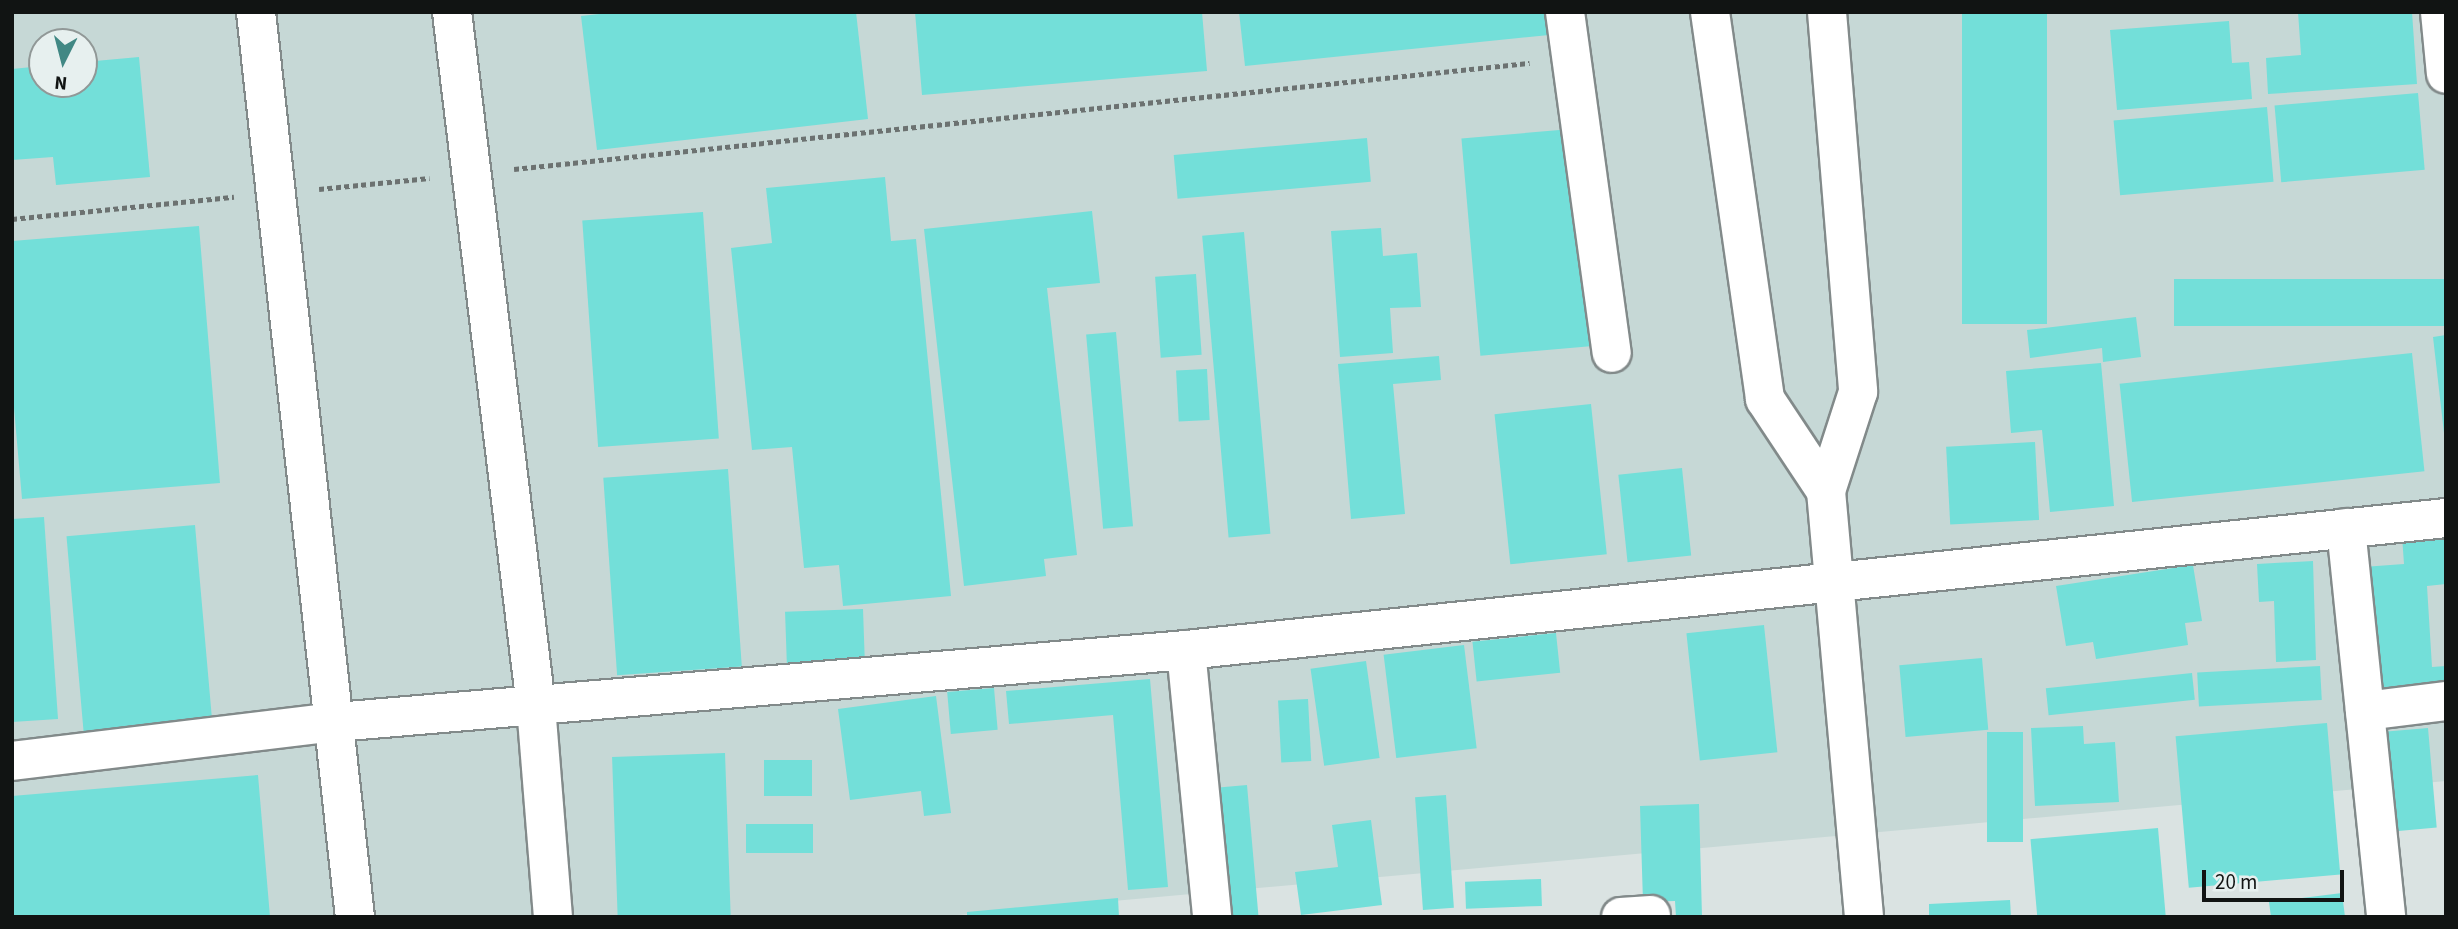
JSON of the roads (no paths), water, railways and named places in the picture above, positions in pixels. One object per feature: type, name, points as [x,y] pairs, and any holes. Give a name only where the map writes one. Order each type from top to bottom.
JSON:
[{"type":"street","points":[[256,12],[336,722],[355,917]]},
{"type":"street","points":[[453,12],[470,174],[536,706],[553,917]]},
{"type":"street","points":[[1565,12],[1612,353]]},
{"type":"street","points":[[1710,12],[1765,399],[1826,491]]},
{"type":"street","points":[[1827,12],[1858,392],[1826,491],[1864,917]]},
{"type":"street","points":[[2440,12],[2446,74]]},
{"type":"street","points":[[12,761],[336,722],[1185,650],[2446,518]]},
{"type":"street","points":[[2346,528],[2386,917]]},
{"type":"street","points":[[1185,650],[1212,917]]},
{"type":"street","points":[[2365,711],[2446,701]]}]
